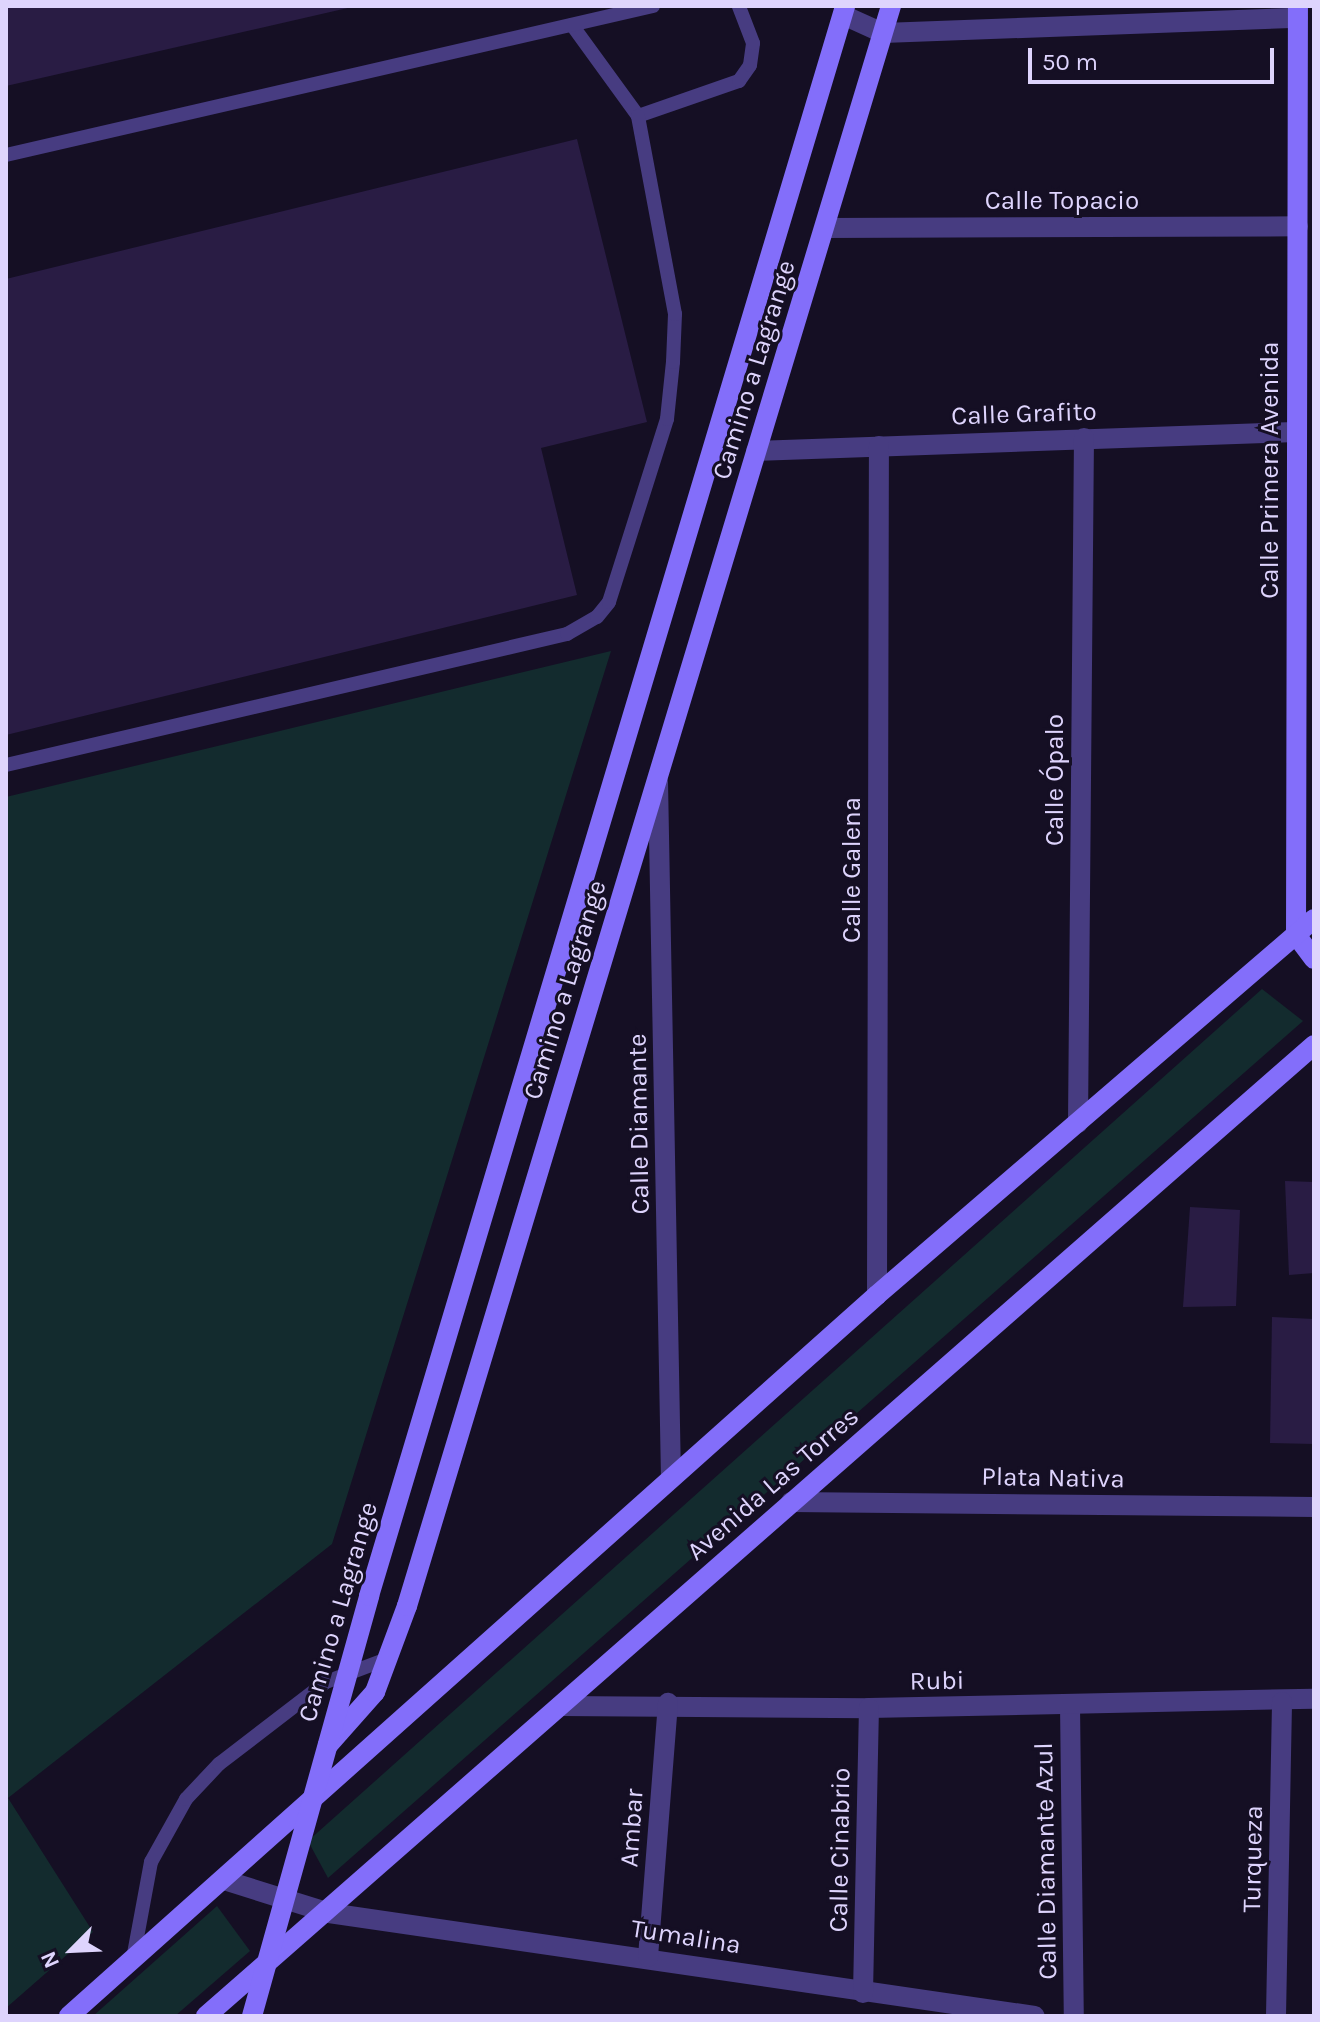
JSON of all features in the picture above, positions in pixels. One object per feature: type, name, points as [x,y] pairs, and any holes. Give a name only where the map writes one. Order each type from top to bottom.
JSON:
[{"type":"street","name":"Camino a Lagrange","points":[[325,1748],[375,1692],[387,1659],[891,6]]},
{"type":"street","name":"Camino a Lagrange","points":[[325,1748],[844,11]]},
{"type":"street","points":[[844,11],[883,33],[1298,12]]},
{"type":"street","name":"Calle Primera Avenida","points":[[1296,935],[1298,12]]},
{"type":"street","name":"Calle Topacio","points":[[825,228],[1298,226]]},
{"type":"street","name":"Calle Grafito","points":[[756,451],[1295,432]]},
{"type":"street","name":"Calle Ópalo","points":[[1078,1123],[1084,438]]},
{"type":"street","name":"Calle Galena","points":[[877,1295],[879,446]]},
{"type":"street","name":"Calle Diamante","points":[[658,770],[671,1478]]},
{"type":"street","points":[[69,2016],[877,1295],[1314,919]]},
{"type":"street","points":[[1296,935],[1314,959]]},
{"type":"street","name":"Avenida Las Torres","points":[[206,2016],[329,1913],[791,1502],[1314,1045]]},
{"type":"street","name":"Plata Nativa","points":[[791,1502],[1314,1507]]},
{"type":"street","name":"Rubi","points":[[560,1706],[668,1703],[869,1708],[1314,1699]]},
{"type":"street","name":"Turqueza","points":[[1276,2016],[1282,1702]]},
{"type":"street","name":"Ambar","points":[[648,1957],[668,1703]]},
{"type":"street","name":"Calle Diamante Azul","points":[[1070,1705],[1074,2016]]},
{"type":"street","name":"Calle Cinabrio","points":[[863,1993],[869,1708]]},
{"type":"street","points":[[252,2016],[325,1748]]},
{"type":"street","name":"Tumalina","points":[[224,1880],[329,1913],[648,1957],[863,1993],[892,2006],[1035,2016]]},
{"type":"lane","points":[[6,155],[653,6]]},
{"type":"lane","points":[[638,116],[739,81],[750,65],[753,43],[739,6]]},
{"type":"lane","points":[[6,765],[567,634],[597,617],[609,602],[667,419],[675,314],[638,116],[572,25]]},
{"type":"lane","points":[[133,1960],[151,1862],[186,1799],[219,1764],[347,1671],[387,1659]]},
{"type":"green space","points":[[611,651],[332,1544],[8,1798],[93,1932],[6,2008],[6,797]]},
{"type":"green space","points":[[1262,989],[1303,1021],[328,1878],[308,1841]]},
{"type":"green space","points":[[217,1906],[250,1951],[175,2016],[93,2016]]},
{"type":"building","points":[[6,6],[352,6],[352,7],[6,86]]},
{"type":"building","points":[[577,139],[647,422],[541,448],[577,595],[6,735],[6,279]]},
{"type":"building","points":[[1285,1181],[1314,1182],[1314,1273],[1289,1275]]},
{"type":"building","points":[[1190,1207],[1240,1210],[1236,1306],[1183,1307]]},
{"type":"building","points":[[1272,1317],[1314,1319],[1314,1444],[1270,1443]]}]
